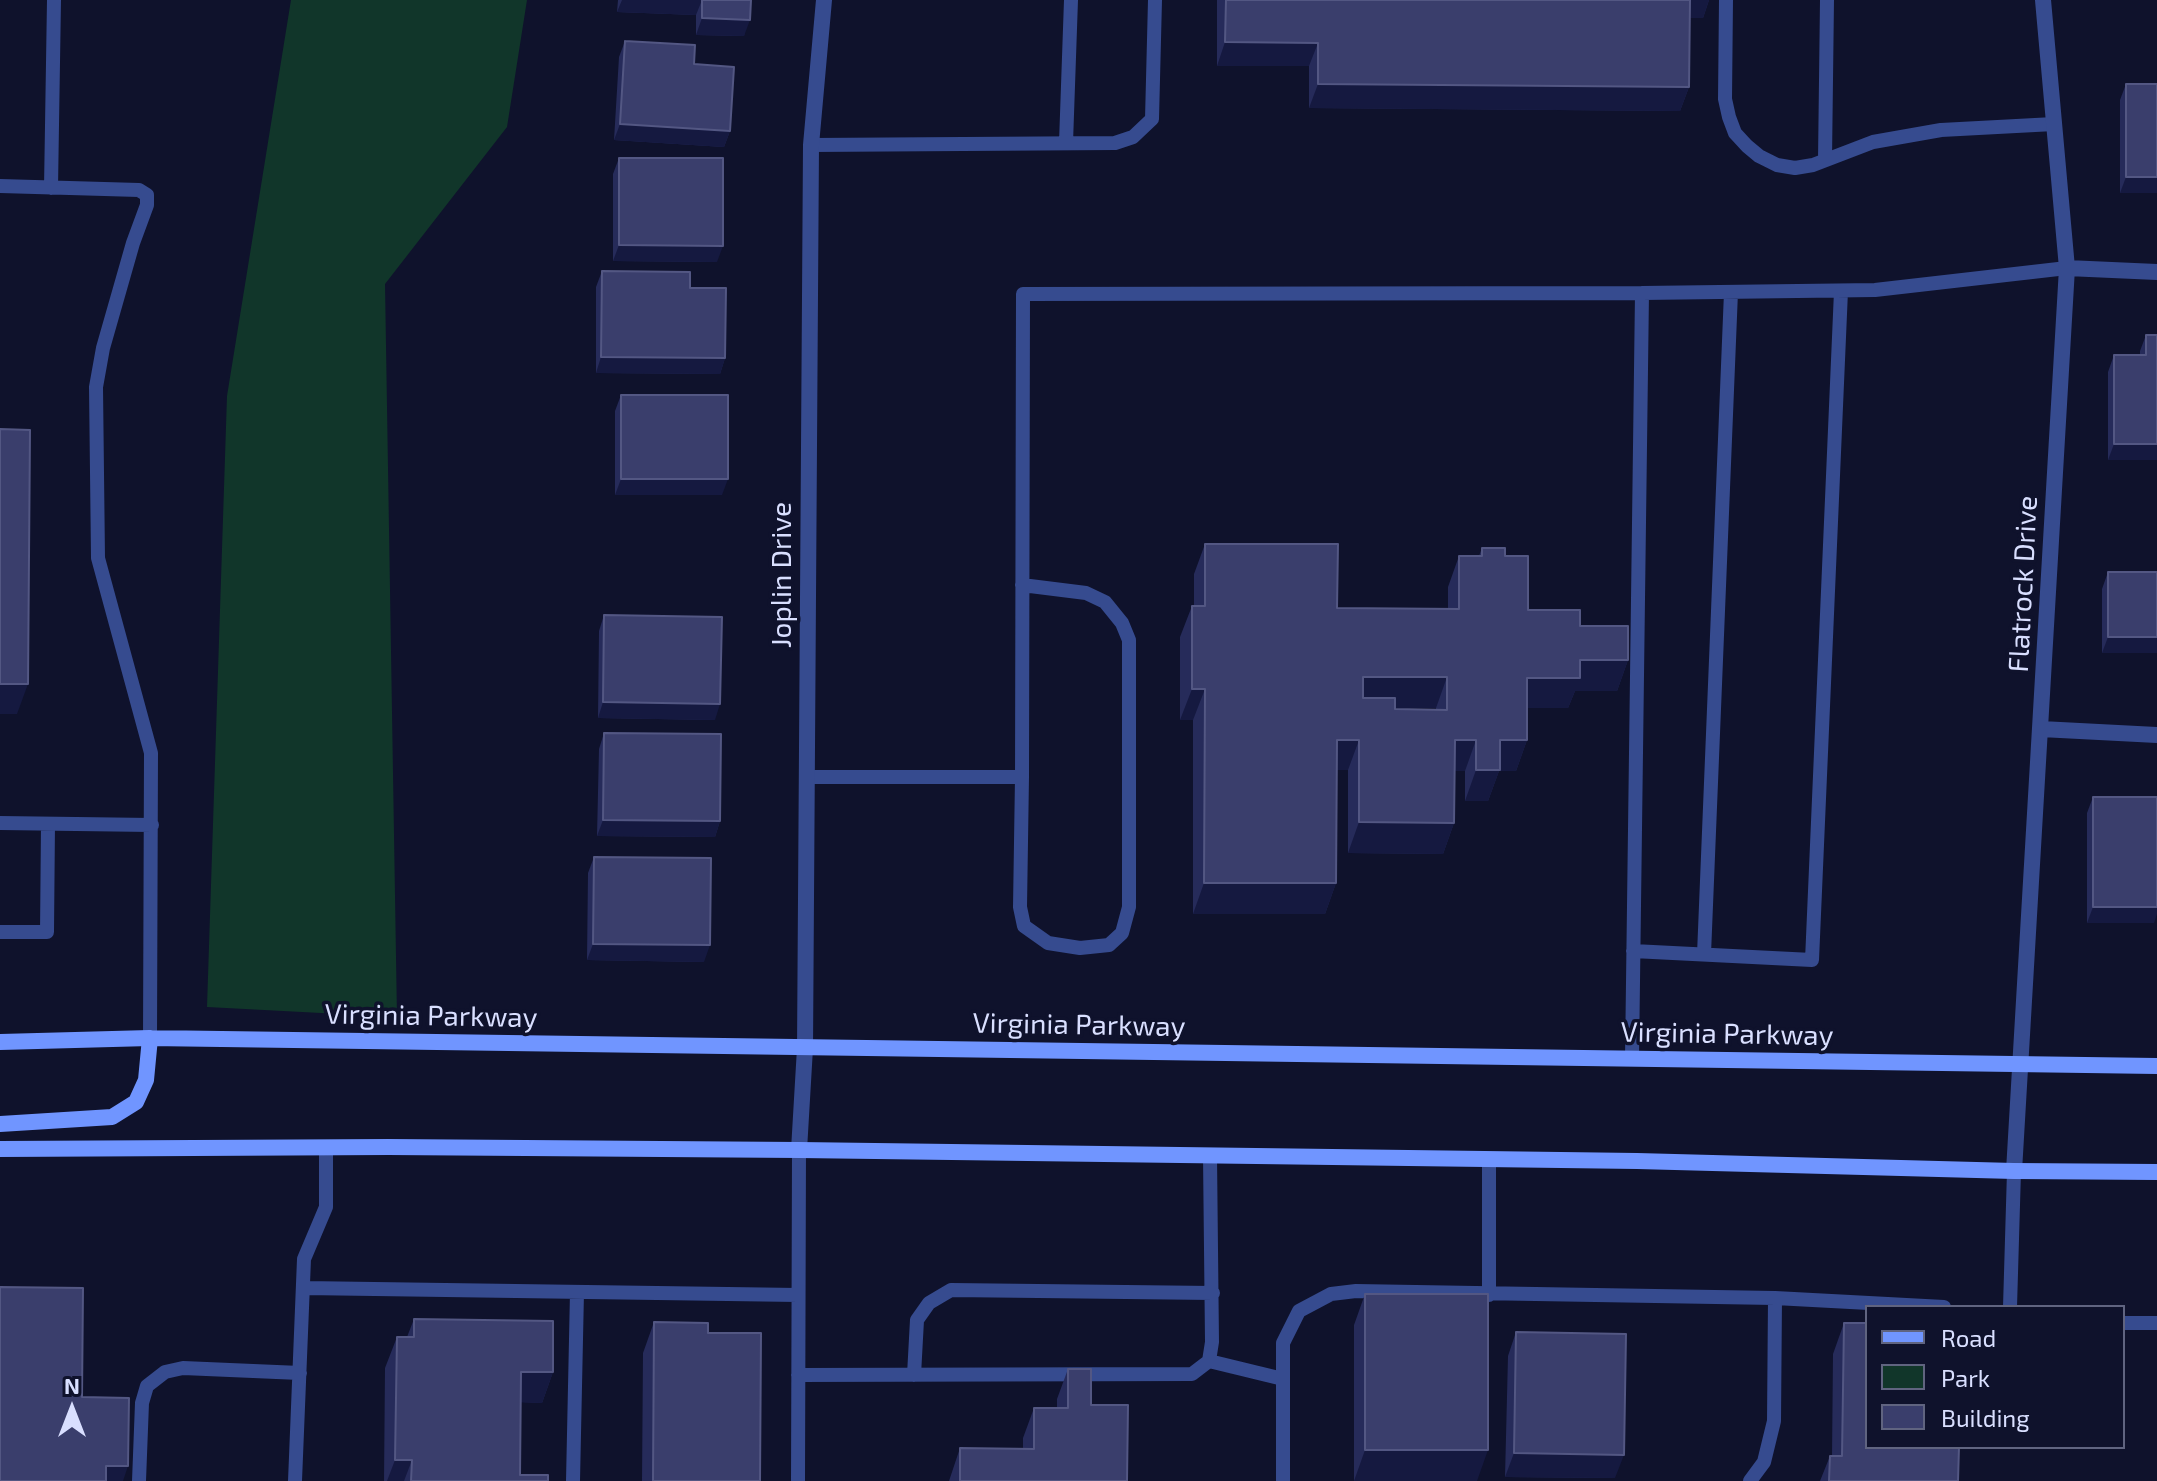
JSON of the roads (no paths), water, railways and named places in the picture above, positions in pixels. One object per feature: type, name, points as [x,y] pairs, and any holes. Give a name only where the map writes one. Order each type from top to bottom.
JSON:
[{"type":"main road","name":"Virginia Parkway","points":[[0,1042],[150,1038],[2157,1066]]},
{"type":"main road","points":[[0,1124],[112,1117],[136,1102],[146,1080],[150,1038]]},
{"type":"main road","points":[[0,1149],[326,1147],[799,1150],[2157,1172]]},
{"type":"street","name":"Joplin Drive","points":[[799,1150],[805,1048],[811,145],[824,0]]},
{"type":"street","name":"Flatrock Drive","points":[[2014,1171],[2067,268],[2043,0]]},
{"type":"street","points":[[2067,268],[2157,272]]},
{"type":"street","points":[[2041,729],[2157,735]]},
{"type":"lane","points":[[51,188],[54,0]]},
{"type":"lane","points":[[1066,143],[1071,0]]},
{"type":"lane","points":[[811,145],[1115,143],[1133,137],[1152,119],[1155,0]]},
{"type":"lane","points":[[1726,0],[1725,99],[1735,133],[1759,156],[1777,165],[1795,168],[1873,142],[1913,135],[2054,124]]},
{"type":"lane","points":[[1825,160],[1827,0]]},
{"type":"lane","points":[[0,186],[139,190],[147,195],[147,205],[103,348],[96,387],[98,558],[151,753],[150,1038]]},
{"type":"lane","points":[[1022,585],[1086,593],[1105,602],[1122,623],[1129,640],[1129,907],[1122,933],[1109,945],[1080,948],[1048,943],[1024,926],[1020,907],[1023,294],[1841,291],[1930,285],[2067,268]]},
{"type":"lane","points":[[1633,951],[1812,960],[1841,291]]},
{"type":"lane","points":[[1704,954],[1731,292]]},
{"type":"lane","points":[[1632,1058],[1642,293]]},
{"type":"lane","points":[[807,777],[1022,777]]},
{"type":"lane","points":[[0,823],[152,825]]},
{"type":"lane","points":[[0,932],[47,932],[48,824]]},
{"type":"lane","points":[[295,1481],[304,1259],[326,1207],[326,1147]]},
{"type":"lane","points":[[798,1481],[799,1150]]},
{"type":"lane","points":[[798,1375],[1192,1374],[1209,1361],[1213,1293],[1210,1156]]},
{"type":"lane","points":[[1489,1159],[1489,1295]]},
{"type":"lane","points":[[2010,1305],[2014,1171]]},
{"type":"lane","points":[[304,1288],[798,1295]]},
{"type":"lane","points":[[914,1375],[917,1320],[929,1303],[951,1290],[1213,1293]]},
{"type":"lane","points":[[1283,1481],[1283,1343],[1299,1311],[1331,1294],[1356,1291],[1775,1298],[1906,1305]]},
{"type":"lane","points":[[573,1481],[577,1292]]},
{"type":"lane","points":[[1750,1481],[1764,1462],[1774,1421],[1775,1298]]},
{"type":"lane","points":[[2125,1323],[2157,1323]]},
{"type":"lane","points":[[1209,1361],[1283,1379]]},
{"type":"lane","points":[[139,1481],[139,1415],[147,1386],[165,1372],[183,1368],[300,1373]]}]
